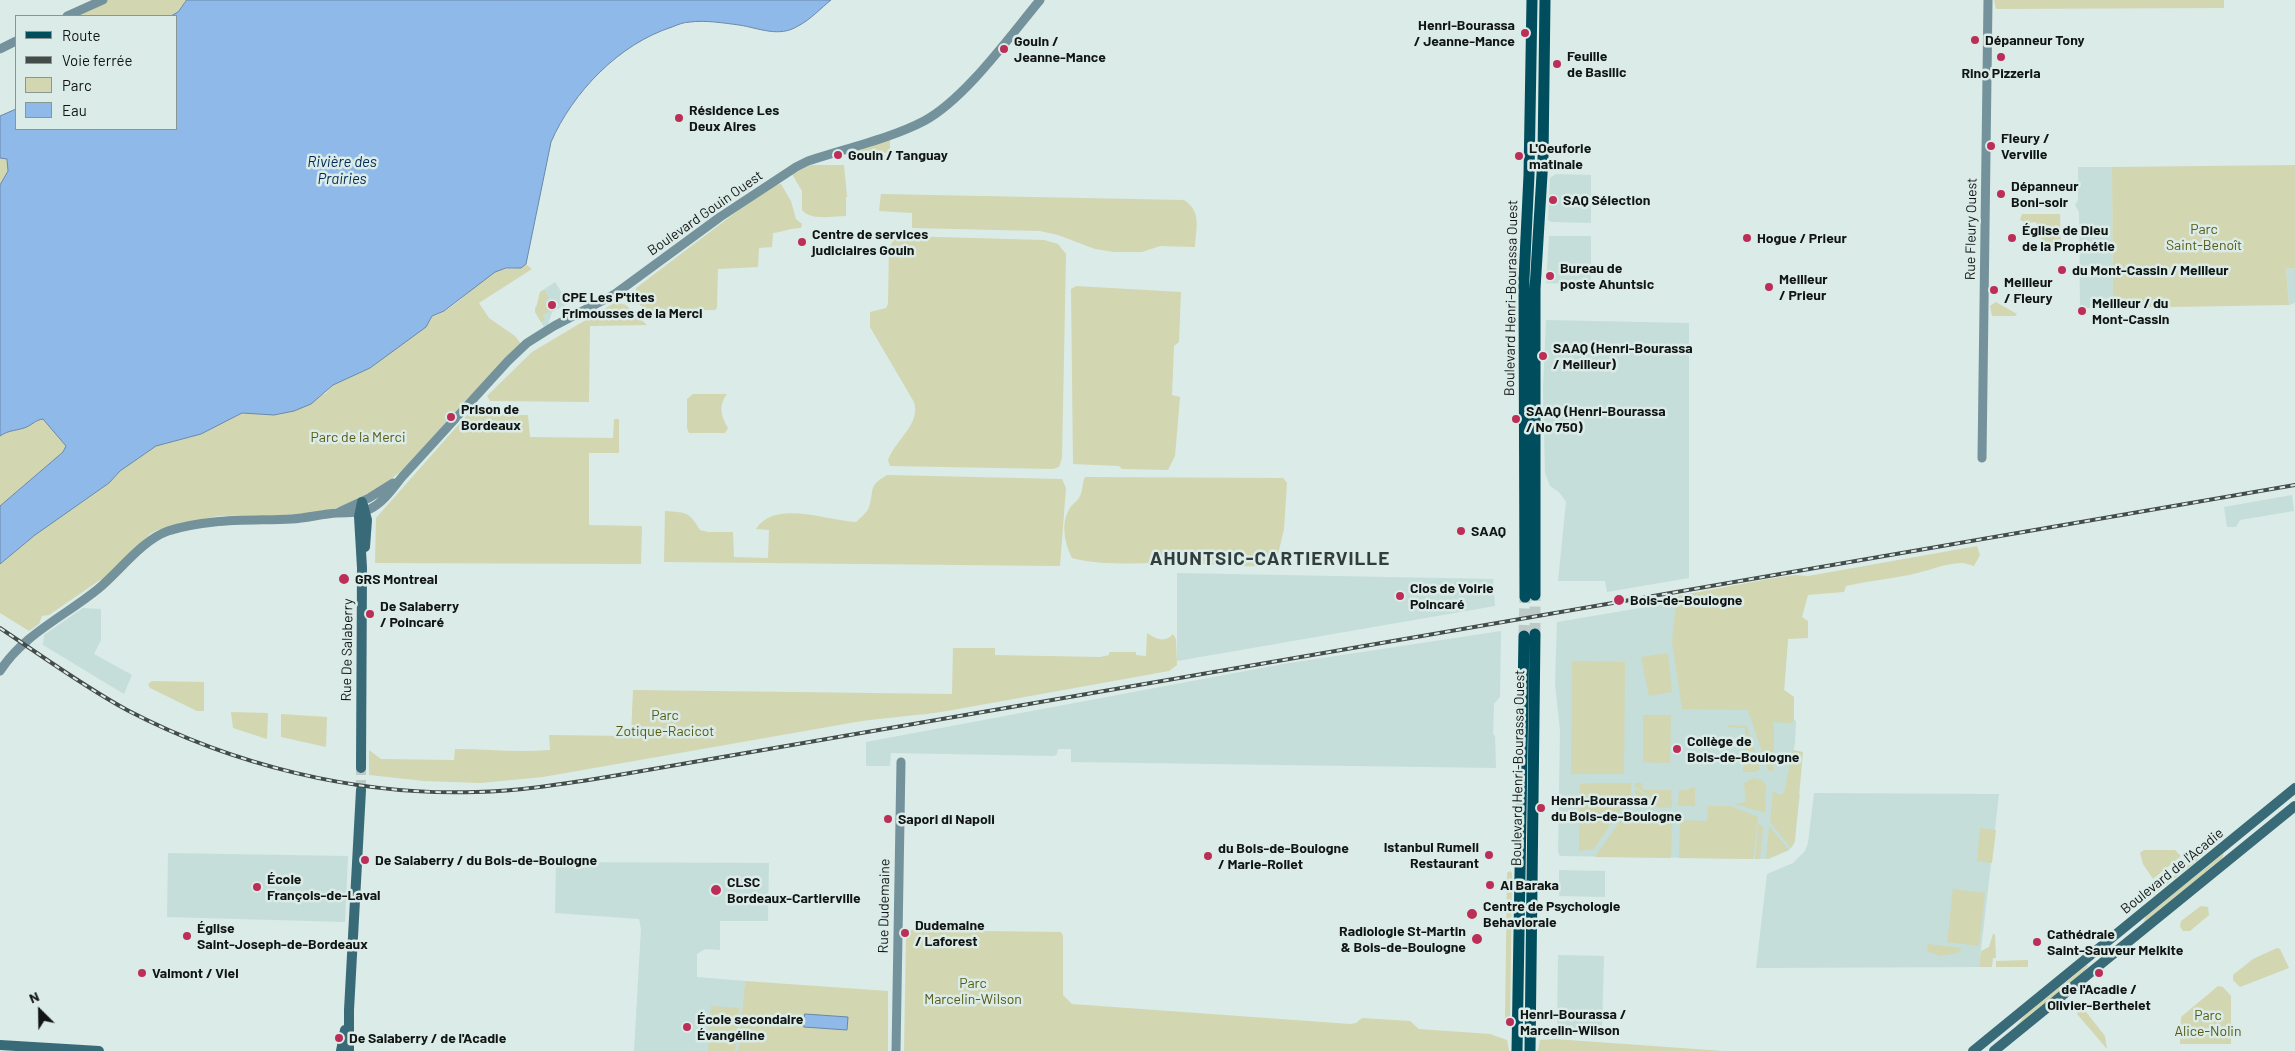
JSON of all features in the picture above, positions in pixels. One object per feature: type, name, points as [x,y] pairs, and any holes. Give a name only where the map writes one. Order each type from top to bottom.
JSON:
[{"type":"main road","name":"Boulevard Henri-Bourassa Ouest","points":[[1532,0],[1529,175],[1524,278],[1530,596],[1536,286],[1543,158],[1545,0]]},
{"type":"main road","name":"Rue De Salaberry","points":[[359,768],[362,568],[366,531],[362,508]]},
{"type":"main road","name":"Boulevard Henri-Bourassa Ouest","points":[[1517,1051],[1530,635],[1530,1051]]},
{"type":"main road","name":"Boulevard de l'Acadie","points":[[1973,1051],[2295,788]]},
{"type":"main road","points":[[350,1051],[349,1010],[358,834],[358,789]]},
{"type":"main road","name":"Boulevard de l'Acadie","points":[[1994,1051],[2295,806]]},
{"type":"main road","points":[[341,1051],[349,1010]]},
{"type":"main road","points":[[0,1045],[99,1051]]},
{"type":"street","points":[[69,15],[103,0]]},
{"type":"street","name":"Boulevard Gouin Ouest","points":[[0,671],[26,641],[92,594],[160,534],[215,521],[290,519],[336,513],[380,502],[508,361],[532,340],[623,289],[720,217],[796,167],[814,159],[914,126],[931,117],[974,77],[1040,0]]},
{"type":"street","name":"Rue Fleury Ouest","points":[[1982,458],[1988,0]]},
{"type":"street","points":[[0,49],[15,42]]},
{"type":"street","name":"Rue Dudemaine","points":[[896,1051],[901,762]]},
{"type":"shaded area","points":[[2078,167],[2112,167],[2113,308],[2080,308],[2079,212],[2075,205],[2078,200]]},
{"type":"shaded area","points":[[1556,174],[1591,175],[1591,223],[1551,222],[1548,220],[1550,178]]},
{"type":"shaded area","points":[[1549,236],[1591,236],[1591,285],[1546,283]]},
{"type":"shaded area","points":[[2295,268],[2295,303],[2289,305],[2286,269]]},
{"type":"shaded area","name":"CPE Les P'tites Frimousses de la Merci","points":[[555,282],[569,303],[552,312],[548,325],[544,327],[535,312],[535,307],[538,305],[540,292]]},
{"type":"shaded area","points":[[1546,320],[1689,323],[1689,578],[1607,592],[1605,581],[1558,581],[1566,502],[1559,492],[1550,486],[1545,473],[1543,389]]},
{"type":"shaded area","points":[[2292,495],[2294,511],[2240,520],[2236,527],[2227,527],[2224,507]]},
{"type":"shaded area","points":[[1177,573],[1493,579],[1495,606],[1177,661]]},
{"type":"shaded area","name":"Collège de Bois-de-Boulogne","points":[[1676,602],[1673,639],[1788,638],[1784,690],[1794,697],[1794,720],[1796,721],[1795,743],[1785,793],[1800,794],[1794,844],[1789,850],[1769,859],[1560,856],[1558,852],[1560,731],[1555,684],[1557,622]]},
{"type":"shaded area","points":[[83,608],[101,609],[101,640],[94,654],[132,675],[124,694],[43,645],[44,635]]},
{"type":"shaded area","points":[[1501,631],[1500,697],[1494,704],[1493,734],[1495,736],[1496,768],[1071,762],[1071,749],[1058,749],[1057,754],[1054,756],[891,753],[890,766],[866,766],[866,742],[1283,664]]},
{"type":"shaded area","name":"Collège de Bois-de-Boulogne","points":[[1814,793],[1999,794],[1979,967],[1756,968],[1767,874],[1793,863],[1805,851],[1808,843]]},
{"type":"shaded area","name":"École François-de-Laval","points":[[168,853],[348,856],[345,922],[167,917]]},
{"type":"shaded area","points":[[556,862],[769,863],[768,921],[720,921],[720,950],[705,949],[697,954],[697,977],[745,981],[738,1051],[634,1051],[641,929],[639,919],[555,913]]},
{"type":"shaded area","points":[[1559,870],[1605,871],[1605,897],[1559,896]]},
{"type":"shaded area","points":[[1558,955],[1604,956],[1602,1032],[1557,1029]]},
{"type":"green space","points":[[103,0],[187,0],[178,12],[173,15],[69,15]]},
{"type":"green space","points":[[1994,0],[2224,0],[2224,8],[1996,9]]},
{"type":"green space","points":[[890,138],[890,153],[856,151],[857,150]]},
{"type":"green space","points":[[0,158],[7,158],[8,170],[0,185]]},
{"type":"green space","points":[[811,165],[844,165],[847,196],[849,196],[846,197],[846,216],[816,217],[802,210],[802,191],[792,174]]},
{"type":"green space","name":"Parc Saint-Benoît","points":[[2295,165],[2295,268],[2286,269],[2289,305],[2113,308],[2112,167]]},
{"type":"green space","points":[[781,184],[791,201],[796,219],[802,224],[801,228],[773,233],[772,247],[759,248],[758,267],[718,269],[717,308],[715,310],[654,311],[650,314],[635,300],[636,288],[735,213],[775,185]]},
{"type":"green space","points":[[881,194],[1184,200],[1190,205],[1196,215],[1195,247],[1160,246],[1142,252],[1114,252],[1095,249],[1058,235],[1040,231],[912,228],[912,213],[879,211]]},
{"type":"green space","points":[[2022,214],[2060,214],[2061,249],[2041,242],[2042,233],[2038,231],[2036,222],[2027,223],[2020,220]]},
{"type":"green space","points":[[903,236],[1044,240],[1058,244],[1066,254],[1062,458],[1059,467],[1053,469],[890,466],[888,460],[914,417],[914,402],[870,327],[870,312],[886,308],[888,304],[889,247],[895,238]]},
{"type":"green space","name":"Parc de la Merci","points":[[526,264],[532,269],[479,303],[489,318],[515,336],[521,344],[462,404],[405,468],[381,487],[342,506],[326,511],[291,515],[218,516],[158,530],[151,533],[102,581],[100,580],[49,615],[42,616],[39,624],[29,631],[0,613],[0,564],[35,535],[109,483],[120,471],[156,446],[201,434],[242,413],[274,415],[294,411],[326,393],[333,385],[370,368],[430,321],[432,316],[450,308],[488,276],[497,271],[520,267]]},
{"type":"green space","points":[[1076,286],[1181,292],[1179,342],[1174,346],[1172,395],[1180,397],[1175,456],[1168,470],[1122,469],[1119,466],[1073,464],[1071,289]]},
{"type":"green space","points":[[544,290],[549,298],[545,301],[549,312],[542,315],[545,319],[541,322],[535,312],[540,292]]},
{"type":"green space","points":[[616,302],[626,305],[647,325],[590,326],[589,402],[490,401],[487,396],[532,352]]},
{"type":"green space","points":[[1996,302],[2017,314],[2015,316],[1992,316],[1990,306]]},
{"type":"green space","points":[[693,394],[727,394],[722,402],[722,415],[728,428],[725,433],[689,433],[687,428],[687,399]]},
{"type":"green space","points":[[467,415],[528,415],[530,437],[613,438],[614,419],[619,419],[619,453],[589,453],[589,525],[642,526],[641,564],[375,563],[376,518]]},
{"type":"green space","points":[[43,418],[66,446],[63,452],[0,506],[0,436],[26,427]]},
{"type":"green space","points":[[887,475],[1062,479],[1066,488],[1060,566],[664,562],[665,511],[687,514],[693,519],[700,530],[708,532],[733,532],[734,557],[768,558],[769,530],[756,529],[765,520],[776,515],[789,513],[856,522],[868,509],[874,486]]},
{"type":"green space","points":[[1085,477],[1283,478],[1287,483],[1284,529],[1276,563],[1243,566],[1188,563],[1114,563],[1072,558],[1067,546],[1064,527],[1065,520],[1070,508],[1080,496]]},
{"type":"green space","points":[[1977,546],[1980,555],[1974,566],[1963,563],[1949,564],[1909,575],[1846,586],[1844,592],[1808,595],[1802,617],[1808,621],[1808,638],[1788,639],[1784,690],[1794,697],[1794,721],[1790,723],[1773,722],[1773,772],[1768,770],[1748,710],[1682,709],[1672,642],[1676,602],[1645,607],[1650,601],[1774,578],[1796,575],[1808,576]]},
{"type":"green space","name":"Parc Zotique-Racicot","points":[[1147,633],[1156,638],[1163,639],[1173,634],[1176,639],[1177,665],[1169,671],[947,711],[856,722],[543,777],[480,783],[424,781],[369,775],[369,750],[381,759],[454,760],[455,749],[550,750],[549,735],[631,736],[633,690],[952,694],[953,648],[995,648],[995,655],[1100,657],[1109,655],[1109,652],[1136,652],[1136,655],[1146,656]]},
{"type":"green space","points":[[1668,653],[1672,692],[1649,696],[1641,657]]},
{"type":"green space","points":[[1572,661],[1625,662],[1624,774],[1571,774]]},
{"type":"green space","points":[[152,681],[204,682],[204,711],[197,711],[150,688],[148,684]]},
{"type":"green space","points":[[231,712],[268,713],[267,739],[233,728]]},
{"type":"green space","points":[[281,714],[327,717],[326,747],[281,737]]},
{"type":"green space","points":[[1643,715],[1671,715],[1670,763],[1643,762]]},
{"type":"green space","points":[[1728,725],[1747,726],[1755,752],[1745,752],[1745,728],[1728,727]]},
{"type":"green space","points":[[1793,750],[1803,752],[1795,841],[1791,848],[1770,822],[1773,791],[1779,795],[1784,793]]},
{"type":"green space","points":[[1756,753],[1760,769],[1756,772],[1743,772],[1745,754]]},
{"type":"green space","points":[[1753,778],[1762,780],[1766,785],[1765,813],[1735,804],[1746,802],[1744,783]]},
{"type":"green space","points":[[1631,783],[1632,806],[1625,806],[1620,810],[1594,849],[1579,851],[1580,784]]},
{"type":"green space","points":[[1635,783],[1642,783],[1643,790],[1671,790],[1672,808],[1635,787]]},
{"type":"green space","points":[[1690,788],[1695,788],[1695,806],[1678,806],[1679,790],[1689,790]]},
{"type":"green space","points":[[1635,789],[1671,808],[1636,806]]},
{"type":"green space","points":[[1708,806],[1730,806],[1758,817],[1753,859],[1679,858],[1680,820],[1707,821]]},
{"type":"green space","points":[[1665,813],[1670,816],[1672,821],[1671,858],[1595,857],[1625,814],[1628,817],[1657,818]]},
{"type":"green space","points":[[1758,824],[1763,827],[1760,859],[1755,859]]},
{"type":"green space","points":[[1769,826],[1789,850],[1766,859]]},
{"type":"green space","points":[[1980,828],[1996,830],[1992,863],[1977,861]]},
{"type":"green space","points":[[2144,850],[2175,850],[2181,856],[2153,879],[2143,864],[2140,853]]},
{"type":"green space","points":[[2192,852],[2198,860],[2153,895],[2147,888],[2155,889],[2171,879],[2188,861]]},
{"type":"green space","points":[[2224,853],[2222,859],[2143,923],[2146,916]]},
{"type":"green space","points":[[1510,871],[1512,873],[1510,1020],[1508,1025],[1505,1023],[1507,873]]},
{"type":"green space","points":[[1953,889],[1985,893],[1979,946],[1947,942]]},
{"type":"green space","points":[[2201,906],[2208,907],[2209,915],[2190,931],[2183,931],[2180,927],[2181,921]]},
{"type":"green space","name":"Parc Marcelin-Wilson","points":[[907,930],[1061,932],[1063,936],[1063,995],[1072,1004],[1350,1024],[1356,1023],[1362,1018],[1410,1021],[1419,1029],[1490,1034],[1507,1040],[1509,1051],[904,1051],[906,935],[909,935],[909,932],[906,932]]},
{"type":"green space","points":[[1993,934],[1995,934],[1996,958],[1993,958],[1992,967],[1979,967],[1981,951],[1989,947]]},
{"type":"green space","points":[[1928,944],[1961,948],[1958,953],[1940,956],[1927,951]]},
{"type":"green space","name":"Parc Alice-Nolin","points":[[2277,948],[2280,949],[2289,968],[2240,987],[2233,980],[2233,975],[2253,959]]},
{"type":"green space","points":[[2028,960],[2028,967],[1996,967],[1996,961]]},
{"type":"green space","points":[[2087,965],[2083,973],[2014,1029],[2025,1015]]},
{"type":"green space","name":"Parc Marcelin-Wilson","points":[[745,981],[888,991],[888,1051],[738,1051]]},
{"type":"green space","name":"Parc Alice-Nolin","points":[[2218,986],[2223,987],[2231,996],[2231,1044],[2180,1044],[2181,1017]]},
{"type":"green space","points":[[711,1006],[739,1008],[735,1051],[708,1051]]},
{"type":"green space","points":[[2080,1008],[2083,1008],[2105,1036],[2107,1049],[2077,1014]]},
{"type":"green space","points":[[1554,1039],[1724,1051],[1538,1051],[1540,1040]]},
{"type":"water","name":"Rivière des Prairies","points":[[187,0],[831,0],[811,17],[791,30],[776,32],[714,22],[688,22],[652,35],[634,45],[600,72],[585,88],[560,123],[551,142],[526,264],[521,268],[506,268],[495,272],[444,311],[432,316],[426,327],[370,368],[333,385],[311,404],[294,411],[274,415],[242,413],[201,434],[156,446],[120,471],[109,483],[35,535],[0,564],[0,506],[63,452],[66,446],[43,419],[0,436],[0,185],[8,171],[7,159],[0,158],[0,116],[15,109],[15,130],[178,130],[178,15],[173,15],[178,12]]},
{"type":"water","points":[[805,1014],[848,1017],[847,1030],[804,1027]]},
{"type":"tunnel","points":[[1535,595],[1535,634]]},
{"type":"tunnel","points":[[1524,636],[1525,597]]},
{"type":"tunnel","points":[[361,768],[361,790]]},
{"type":"railway","points":[[0,628],[79,681],[127,710],[209,747],[252,761],[296,773],[386,789],[431,792],[509,790],[607,777],[2295,485]]},
{"type":"place","name":"Henri-Bourassa / Jeanne-Mance","points":[[1525,33]]},
{"type":"place","name":"Dépanneur Tony","points":[[1975,40]]},
{"type":"place","name":"Gouin / Jeanne-Mance","points":[[1004,49]]},
{"type":"place","name":"Rino Pizzeria","points":[[2001,57]]},
{"type":"place","name":"Feuille de Basilic","points":[[1557,64]]},
{"type":"place","name":"Résidence Les Deux Aires","points":[[679,118]]},
{"type":"place","name":"Fleury / Verville","points":[[1991,146]]},
{"type":"place","name":"Gouin / Tanguay","points":[[838,155]]},
{"type":"place","name":"L'Oeuforie matinale","points":[[1519,156]]},
{"type":"place","name":"Dépanneur Boni-soir","points":[[2001,194]]},
{"type":"place","name":"SAQ Sélection","points":[[1553,200]]},
{"type":"place","name":"Hogue / Prieur","points":[[1747,238]]},
{"type":"place","name":"Église de Dieu de la Prophétie","points":[[2012,238]]},
{"type":"place","name":"Centre de services judiciaires Gouin","points":[[802,242]]},
{"type":"place","name":"du Mont-Cassin / Meilleur","points":[[2062,270]]},
{"type":"place","name":"Bureau de poste Ahuntsic","points":[[1550,276]]},
{"type":"place","name":"Meilleur / Prieur","points":[[1769,287]]},
{"type":"place","name":"Meilleur / Fleury","points":[[1994,290]]},
{"type":"place","name":"CPE Les P'tites Frimousses de la Merci","points":[[552,305]]},
{"type":"place","name":"Meilleur / du Mont-Cassin","points":[[2082,311]]},
{"type":"place","name":"SAAQ (Henri-Bourassa / Meilleur)","points":[[1543,356]]},
{"type":"place","name":"Prison de Bordeaux","points":[[451,417]]},
{"type":"place","name":"SAAQ (Henri-Bourassa / No 750)","points":[[1516,419]]},
{"type":"place","name":"SAAQ","points":[[1461,531]]},
{"type":"place","name":"GRS Montreal","points":[[344,579]]},
{"type":"place","name":"Clos de Voirie Poincaré","points":[[1400,596]]},
{"type":"place","name":"Bois-de-Boulogne","points":[[1619,600]]},
{"type":"place","name":"De Salaberry / Poincaré","points":[[370,614]]},
{"type":"place","name":"Collège de Bois-de-Boulogne","points":[[1677,749]]},
{"type":"place","name":"Henri-Bourassa / du Bois-de-Boulogne","points":[[1541,808]]},
{"type":"place","name":"Sapori di Napoli","points":[[888,819]]},
{"type":"place","name":"Istanbul Rumeli Restaurant","points":[[1489,855]]},
{"type":"place","name":"du Bois-de-Boulogne / Marie-Rollet","points":[[1208,856]]},
{"type":"place","name":"De Salaberry / du Bois-de-Boulogne","points":[[365,860]]},
{"type":"place","name":"Al Baraka","points":[[1490,885]]},
{"type":"place","name":"École François-de-Laval","points":[[257,887]]},
{"type":"place","name":"CLSC Bordeaux-Cartierville","points":[[716,890]]},
{"type":"place","name":"Centre de Psychologie Behaviorale","points":[[1472,914]]},
{"type":"place","name":"Dudemaine / Laforest","points":[[905,933]]},
{"type":"place","name":"Église Saint-Joseph-de-Bordeaux","points":[[187,936]]},
{"type":"place","name":"Radiologie St-Martin & Bois-de-Boulogne","points":[[1477,939]]},
{"type":"place","name":"Cathédrale Saint-Sauveur Melkite","points":[[2037,942]]},
{"type":"place","name":"Valmont / Viel","points":[[142,973]]},
{"type":"place","name":"de l'Acadie / Olivier-Berthelet","points":[[2099,973]]},
{"type":"place","name":"Henri-Bourassa / Marcelin-Wilson","points":[[1510,1022]]},
{"type":"place","name":"École secondaire Évangéline","points":[[687,1027]]},
{"type":"place","name":"De Salaberry / de l'Acadie","points":[[339,1038]]},
{"type":"district","name":"AHUNTSIC-CARTIERVILLE","points":[[1270,559]]}]
